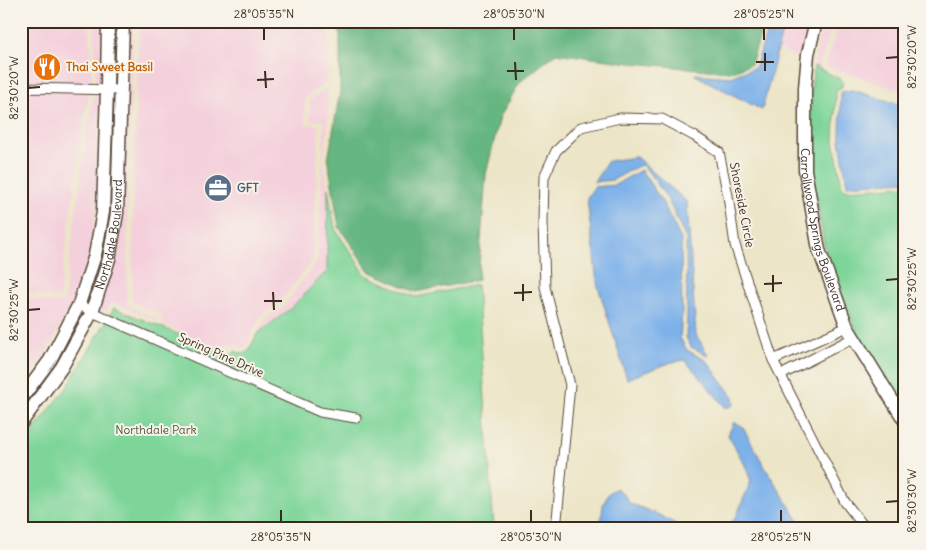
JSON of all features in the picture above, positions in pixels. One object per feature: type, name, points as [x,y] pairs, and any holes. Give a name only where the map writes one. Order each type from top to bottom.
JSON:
[{"type":"street","name":"Northdale Boulevard","points":[[21,399],[50,360],[79,304],[95,255],[103,212],[108,21]]},
{"type":"street","name":"Northdale Boulevard","points":[[21,424],[62,367],[92,312],[109,259],[117,213],[123,21]]},
{"type":"street","name":"Carrollwood Springs Boulevard","points":[[816,21],[808,54],[805,88],[805,170],[819,250],[850,332],[905,421]]},
{"type":"street","points":[[21,88],[121,90]]},
{"type":"street","name":"Shoreside Circle","points":[[556,529],[570,385],[545,287],[544,177],[556,151],[581,127],[620,118],[662,119],[719,152],[735,245],[773,360],[845,502],[866,529]]},
{"type":"street","name":"Spring Pine Drive","points":[[79,304],[92,312],[320,412],[356,418]]},
{"type":"street","points":[[773,360],[850,332]]},
{"type":"street","points":[[781,375],[850,332]]},
{"type":"shaded area","points":[[21,21],[89,21],[92,81],[83,124],[59,298],[21,292]]},
{"type":"shaded area","points":[[94,21],[102,21],[101,84],[96,84]]},
{"type":"shaded area","points":[[129,21],[134,21],[128,166],[127,302],[130,306],[157,319],[157,321],[115,303],[110,305],[105,312],[99,309],[115,260],[123,213]]},
{"type":"shaded area","points":[[139,21],[329,21],[328,81],[305,98],[305,125],[319,125],[313,259],[278,305],[262,314],[244,349],[226,343],[222,351],[162,324],[163,316],[132,302]]},
{"type":"shaded area","points":[[785,21],[810,21],[801,60],[778,48]]},
{"type":"shaded area","points":[[823,21],[833,21],[820,65],[822,70],[814,66]]},
{"type":"shaded area","points":[[839,21],[905,21],[905,92],[825,66]]},
{"type":"shaded area","points":[[328,87],[328,130],[323,159],[328,188],[327,271],[290,309],[257,334],[266,317],[282,308],[318,260],[324,125],[321,121],[310,120],[310,100]]},
{"type":"shaded area","points":[[94,95],[100,95],[96,211],[89,254],[73,302],[44,357],[21,389],[21,297],[58,303],[61,303],[64,299],[88,124]]},
{"type":"green space","points":[[340,21],[765,21],[751,64],[730,72],[622,62],[556,53],[520,82],[500,117],[486,174],[478,280],[416,292],[369,271],[339,227],[328,160],[340,91]]},
{"type":"green space","points":[[814,66],[842,80],[842,87],[837,89],[836,92],[834,140],[842,187],[847,190],[905,186],[905,410],[853,324],[825,249],[811,169],[811,89]]},
{"type":"green space","name":"Northdale Park","points":[[328,188],[335,229],[366,275],[416,297],[477,285],[494,529],[21,529],[21,442],[36,427],[66,389],[114,308],[230,355],[235,351],[242,354],[248,352],[257,334],[290,309],[327,271]]},
{"type":"water","points":[[770,21],[785,21],[762,110],[695,75],[730,77],[754,68]]},
{"type":"water","points":[[852,90],[905,106],[905,181],[847,185],[840,140],[841,92]]},
{"type":"water","points":[[636,157],[687,202],[696,335],[709,356],[691,347],[686,337],[686,239],[667,198],[643,165],[613,180],[594,182],[608,161]]},
{"type":"water","points":[[641,170],[662,201],[681,239],[682,314],[680,338],[687,350],[707,361],[733,397],[734,405],[726,408],[685,360],[672,362],[627,379],[597,283],[587,198],[594,187],[615,185]]},
{"type":"water","points":[[734,422],[742,426],[766,469],[804,529],[726,529],[736,517],[751,481],[745,465],[728,435]]},
{"type":"water","points":[[616,488],[624,494],[629,503],[657,514],[685,529],[600,529],[603,505],[609,493]]},
{"type":"place","name":"Thai Sweet Basil","points":[[47,67]]},
{"type":"place","name":"GFT","points":[[218,188]]}]
